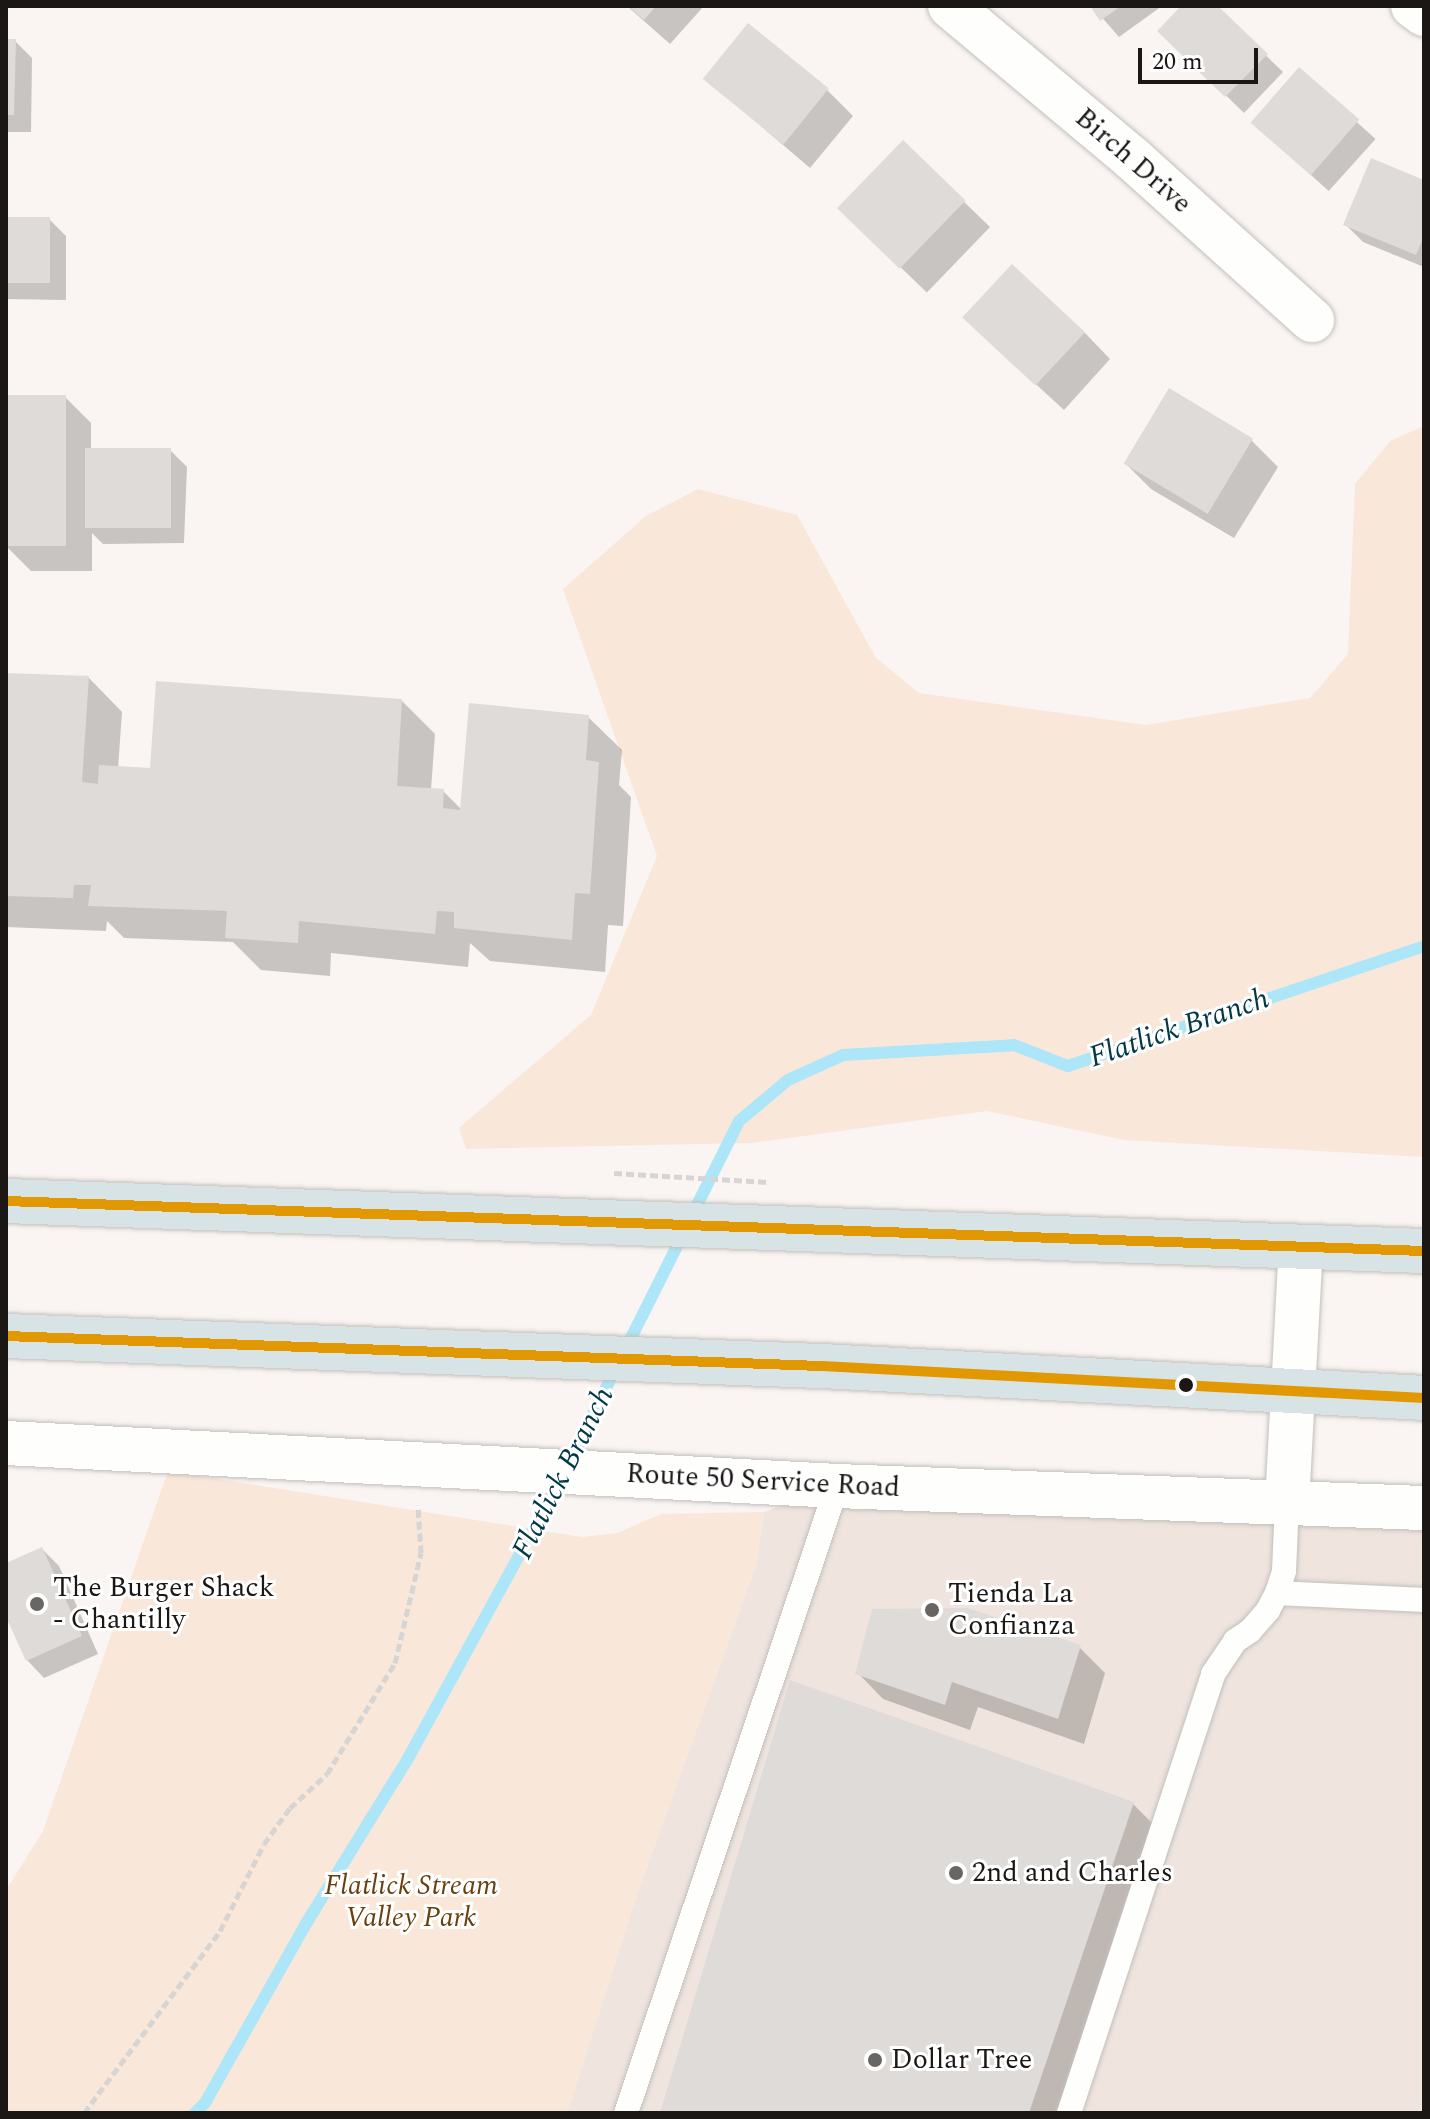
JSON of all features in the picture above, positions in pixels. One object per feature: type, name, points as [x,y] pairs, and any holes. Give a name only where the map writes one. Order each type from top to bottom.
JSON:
[{"type":"highway","points":[[6,1201],[1424,1251]]},
{"type":"highway","points":[[6,1336],[757,1363],[1424,1398]]},
{"type":"street","name":"Birch Drive","points":[[950,6],[1133,159],[1312,320]]},
{"type":"street","points":[[1413,6],[1424,14]]},
{"type":"street","points":[[1287,1503],[1301,1247]]},
{"type":"street","name":"Route 50 Service Road","points":[[6,1443],[837,1486],[1424,1508]]},
{"type":"lane","points":[[626,2113],[837,1486]]},
{"type":"lane","points":[[1069,2113],[1213,1674],[1235,1641],[1250,1631],[1268,1610],[1277,1593],[1284,1571],[1287,1503]]},
{"type":"lane","points":[[1277,1593],[1424,1600]]},
{"type":"path","points":[[614,1173],[783,1183]]},
{"type":"path","points":[[84,2113],[220,1931],[264,1844],[290,1808],[327,1774],[395,1663],[421,1553],[418,1491]]},
{"type":"shaded area","points":[[837,1486],[1424,1508],[1424,2113],[567,2113],[636,1897],[756,1565],[764,1512]]},
{"type":"green space","points":[[1424,426],[1424,1157],[1124,1140],[987,1111],[752,1143],[466,1149],[459,1128],[591,1015],[657,856],[563,589],[646,516],[698,489],[797,515],[876,658],[919,693],[1146,725],[1310,698],[1348,654],[1355,484],[1390,441]]},
{"type":"green space","name":"Flatlick Stream Valley Park","points":[[168,1471],[582,1537],[617,1533],[661,1514],[764,1512],[756,1565],[636,1897],[567,2113],[6,2113],[6,1890],[43,1831]]},
{"type":"building","points":[[628,6],[656,6],[644,20]]},
{"type":"building","points":[[1090,6],[1121,6],[1100,21]]},
{"type":"building","points":[[1181,6],[1218,6],[1268,54],[1225,97],[1157,31]]},
{"type":"building","points":[[748,23],[829,88],[784,144],[703,79]]},
{"type":"building","points":[[6,39],[16,39],[14,115],[6,115]]},
{"type":"building","points":[[1299,67],[1359,119],[1311,175],[1250,123]]},
{"type":"building","points":[[903,140],[966,200],[900,269],[837,208]]},
{"type":"building","points":[[1371,158],[1424,180],[1424,236],[1416,255],[1343,225]]},
{"type":"building","points":[[6,217],[50,217],[50,283],[6,283]]},
{"type":"building","points":[[1012,264],[1085,332],[1035,386],[962,317]]},
{"type":"building","points":[[1169,388],[1253,438],[1208,514],[1124,463]]},
{"type":"building","points":[[6,395],[66,395],[66,546],[6,546]]},
{"type":"building","points":[[85,448],[171,448],[171,528],[85,528]]},
{"type":"building","points":[[6,673],[89,676],[82,782],[98,784],[99,765],[150,768],[156,681],[402,699],[397,786],[444,789],[443,808],[460,810],[469,703],[589,715],[586,760],[599,762],[590,894],[575,893],[572,940],[454,928],[454,912],[437,911],[435,934],[299,921],[298,943],[225,938],[227,911],[88,906],[91,885],[74,885],[73,898],[6,896]]},
{"type":"building","name":"The Burger Shack - Chantilly","points":[[42,1547],[82,1636],[26,1661],[6,1617],[6,1563]]},
{"type":"building","points":[[967,1608],[1081,1645],[1058,1719],[952,1682],[945,1705],[855,1674],[872,1609]]},
{"type":"building","points":[[790,1680],[1134,1802],[1029,2113],[660,2113]]},
{"type":"waterway","name":"Flatlick Branch","points":[[691,1217],[739,1121],[788,1080],[843,1055],[1014,1045],[1068,1066],[1424,946]]},
{"type":"waterway","name":"Flatlick Branch","points":[[625,1350],[683,1234]]},
{"type":"waterway","name":"Flatlick Branch","points":[[568,1465],[617,1366]]},
{"type":"waterway","name":"Flatlick Branch","points":[[195,2113],[205,2103],[307,1922],[406,1762],[560,1481]]},
{"type":"transit line","points":[[6,1201],[1424,1251]]},
{"type":"transit line","points":[[6,1336],[822,1366],[1424,1398]]},
{"type":"place","name":"The Burger Shack - Chantilly","points":[[37,1604]]},
{"type":"place","name":"Tienda La Confianza","points":[[932,1610]]},
{"type":"place","name":"2nd and Charles","points":[[956,1873]]},
{"type":"place","name":"Dollar Tree","points":[[875,2060]]}]
